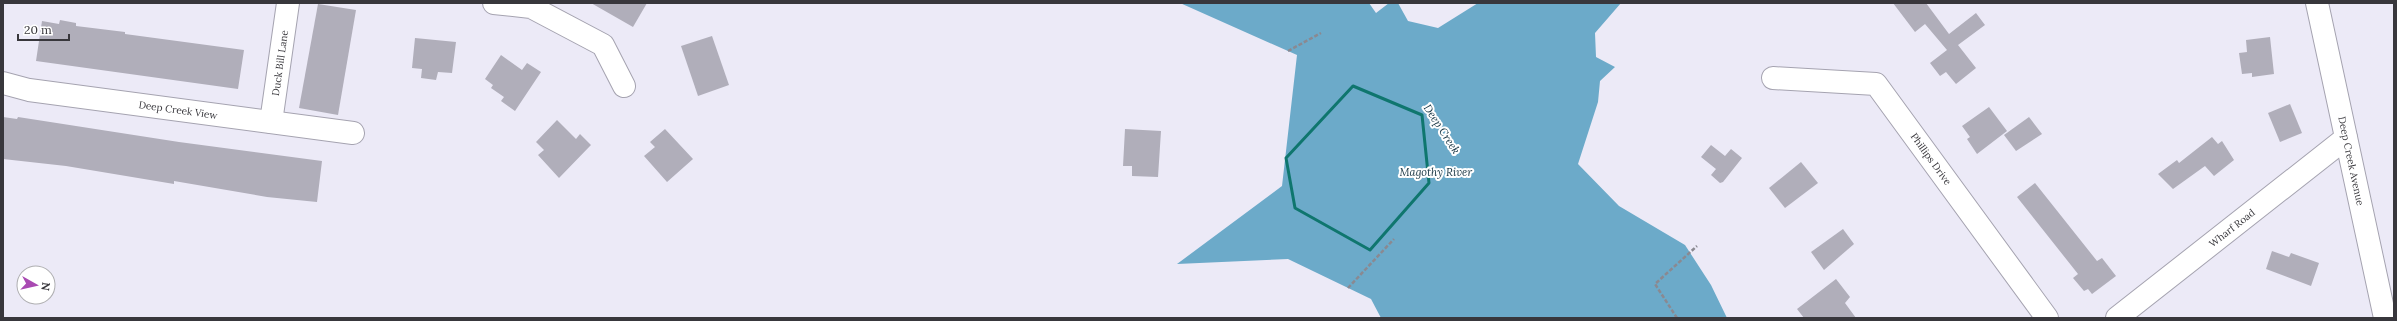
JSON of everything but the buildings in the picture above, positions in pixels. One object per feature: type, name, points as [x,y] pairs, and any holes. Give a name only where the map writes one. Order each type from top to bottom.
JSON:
[{"type":"street","name":"Duck Bill Lane","points":[[271,122],[288,3]]},
{"type":"street","points":[[494,3],[530,7],[603,45],[624,86]]},
{"type":"street","name":"Deep Creek Avenue","points":[[2317,3],[2385,318]]},
{"type":"street","name":"Phillips Drive","points":[[1772,78],[1876,84],[2047,318]]},
{"type":"street","name":"Deep Creek View","points":[[3,83],[29,90],[353,133]]},
{"type":"street","name":"Wharf Road","points":[[2117,318],[2346,138]]},
{"type":"path","points":[[1288,51],[1321,33]]},
{"type":"path","points":[[1348,288],[1394,239]]},
{"type":"path","points":[[1677,318],[1655,284],[1697,246]]},
{"type":"highlighted area","points":[[1353,86],[1422,115],[1429,183],[1370,250],[1295,208],[1286,158]]},
{"type":"water","name":"Magothy River","points":[[1180,3],[1369,3],[1376,13],[1389,3],[1398,3],[1408,21],[1438,28],[1478,3],[1621,3],[1595,33],[1596,57],[1615,67],[1600,81],[1598,102],[1578,164],[1619,206],[1685,245],[1711,285],[1727,318],[1381,318],[1371,299],[1288,259],[1177,264],[1282,186],[1297,55]]},
{"type":"water label","name":"Deep Creek","points":[[1442,129]]}]
